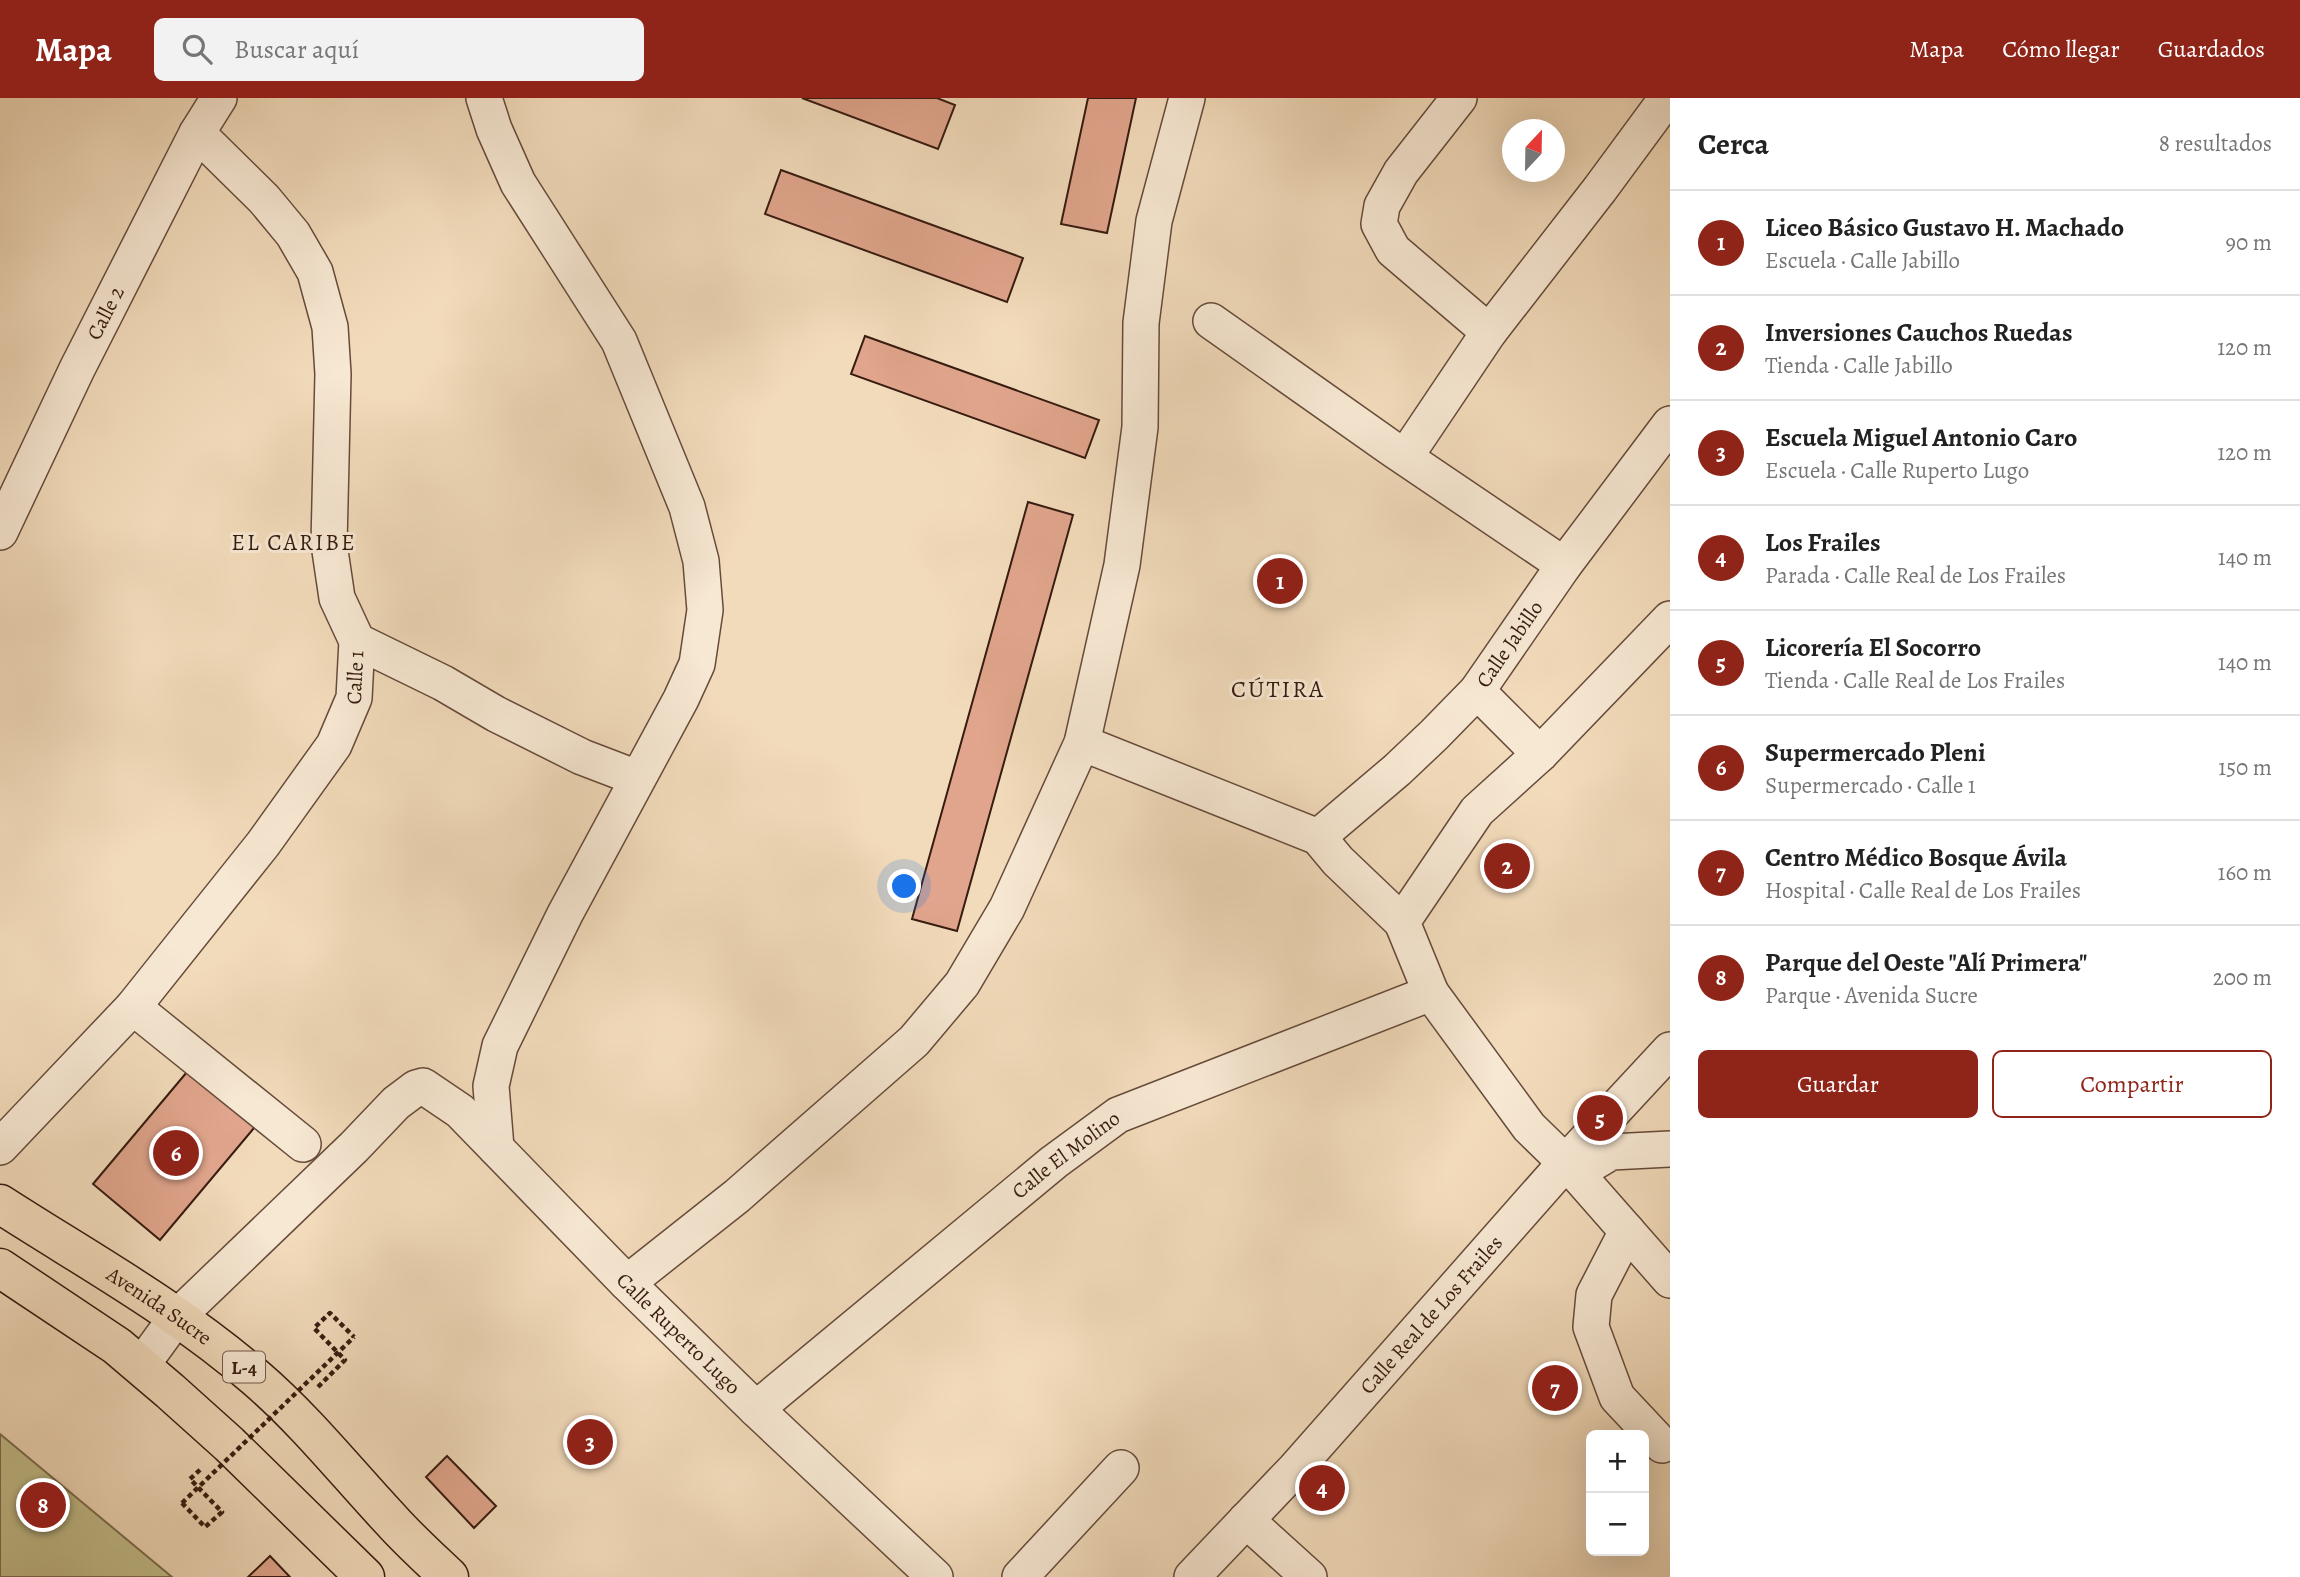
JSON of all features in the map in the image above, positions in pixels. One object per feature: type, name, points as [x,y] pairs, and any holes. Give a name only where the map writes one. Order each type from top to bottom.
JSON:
[{"type":"main road","name":"Avenida Sucre","points":[[0,1204],[145,1295],[212,1341],[280,1400],[394,1524],[449,1577]]},
{"type":"main road","points":[[0,1268],[117,1346],[141,1366],[229,1444],[365,1577]]},
{"type":"street","name":"Calle 2","points":[[0,532],[77,369],[197,133],[219,98]]},
{"type":"street","points":[[484,98],[494,129],[518,183],[620,341],[687,507],[701,561],[705,610],[697,664],[681,699],[565,914],[500,1045],[491,1086],[496,1148]]},
{"type":"street","points":[[627,1283],[737,1196],[915,1041],[962,984],[1007,908],[1082,743],[1122,565],[1140,427],[1141,323],[1154,221],[1187,98]]},
{"type":"street","points":[[1459,98],[1401,172],[1382,206],[1379,224],[1393,250],[1489,332]]},
{"type":"street","points":[[1405,457],[1489,332],[1667,98]]},
{"type":"street","name":"Calle 1","points":[[0,1147],[133,1007],[262,844],[334,745],[354,698],[358,641],[337,598],[330,544],[333,374],[330,327],[314,272],[293,234],[264,199],[197,133]]},
{"type":"street","points":[[1211,321],[1564,565]]},
{"type":"street","name":"Calle Jabillo","points":[[1318,837],[1397,770],[1477,691],[1564,565],[1670,424]]},
{"type":"street","points":[[1402,922],[1477,811],[1540,754],[1670,619]]},
{"type":"street","points":[[358,641],[582,757],[637,778]]},
{"type":"street","points":[[1477,691],[1540,754]]},
{"type":"street","points":[[1082,743],[1318,837],[1338,861],[1402,922],[1431,993],[1529,1126],[1571,1167],[1670,1280]]},
{"type":"street","name":"Calle El Molino","points":[[756,1409],[1054,1162],[1118,1115],[1431,993]]},
{"type":"street","points":[[133,1007],[303,1144]]},
{"type":"street","name":"Calle Real de Los Frailes","points":[[1192,1577],[1304,1459],[1571,1167],[1670,1050]]},
{"type":"street","name":"Calle Ruperto Lugo","points":[[176,1318],[406,1094],[416,1088],[425,1087],[460,1111],[627,1283],[935,1577]]},
{"type":"street","points":[[1571,1167],[1611,1152],[1670,1149]]},
{"type":"street","points":[[1627,1231],[1594,1295],[1591,1327],[1618,1397],[1662,1445]]},
{"type":"street","points":[[141,1366],[176,1318]]},
{"type":"street","points":[[1020,1577],[1121,1468]]},
{"type":"street","points":[[1246,1520],[1309,1577]]},
{"type":"path","points":[[190,1479],[222,1511],[205,1527],[182,1503],[354,1337],[330,1313],[314,1328],[345,1360]]},
{"type":"shaded area","points":[[0,1434],[172,1577],[0,1577]]},
{"type":"building","points":[[802,98],[937,98],[955,105],[938,149]]},
{"type":"building","points":[[1088,98],[1136,98],[1107,233],[1061,224]]},
{"type":"building","points":[[781,170],[1023,258],[1007,302],[765,214]]},
{"type":"building","points":[[865,336],[1099,420],[1085,458],[851,374]]},
{"type":"building","points":[[1028,502],[1073,515],[957,931],[912,919]]},
{"type":"building","points":[[192,1066],[259,1122],[160,1240],[93,1184]]},
{"type":"building","points":[[447,1456],[496,1506],[474,1528],[426,1477]]},
{"type":"building","points":[[270,1556],[290,1577],[248,1577]]},
{"type":"place","name":"Liceo Básico Gustavo H. Machado","points":[[1280,581]]},
{"type":"place","name":"Inversiones Cauchos Ruedas","points":[[1507,866]]},
{"type":"place","name":"Licorería El Socorro","points":[[1600,1118]]},
{"type":"place","name":"Supermercado Pleni","points":[[176,1153]]},
{"type":"place","name":"Centro Médico Bosque Ávila","points":[[1555,1388]]},
{"type":"place","name":"Escuela Miguel Antonio Caro","points":[[590,1442]]},
{"type":"place","name":"Los Frailes","points":[[1322,1488]]},
{"type":"place","name":"Parque del Oeste \"Alí Primera\"","points":[[43,1505]]},
{"type":"district","name":"EL CARIBE","points":[[294,542]]},
{"type":"district","name":"CÚTIRA","points":[[1278,689]]}]
